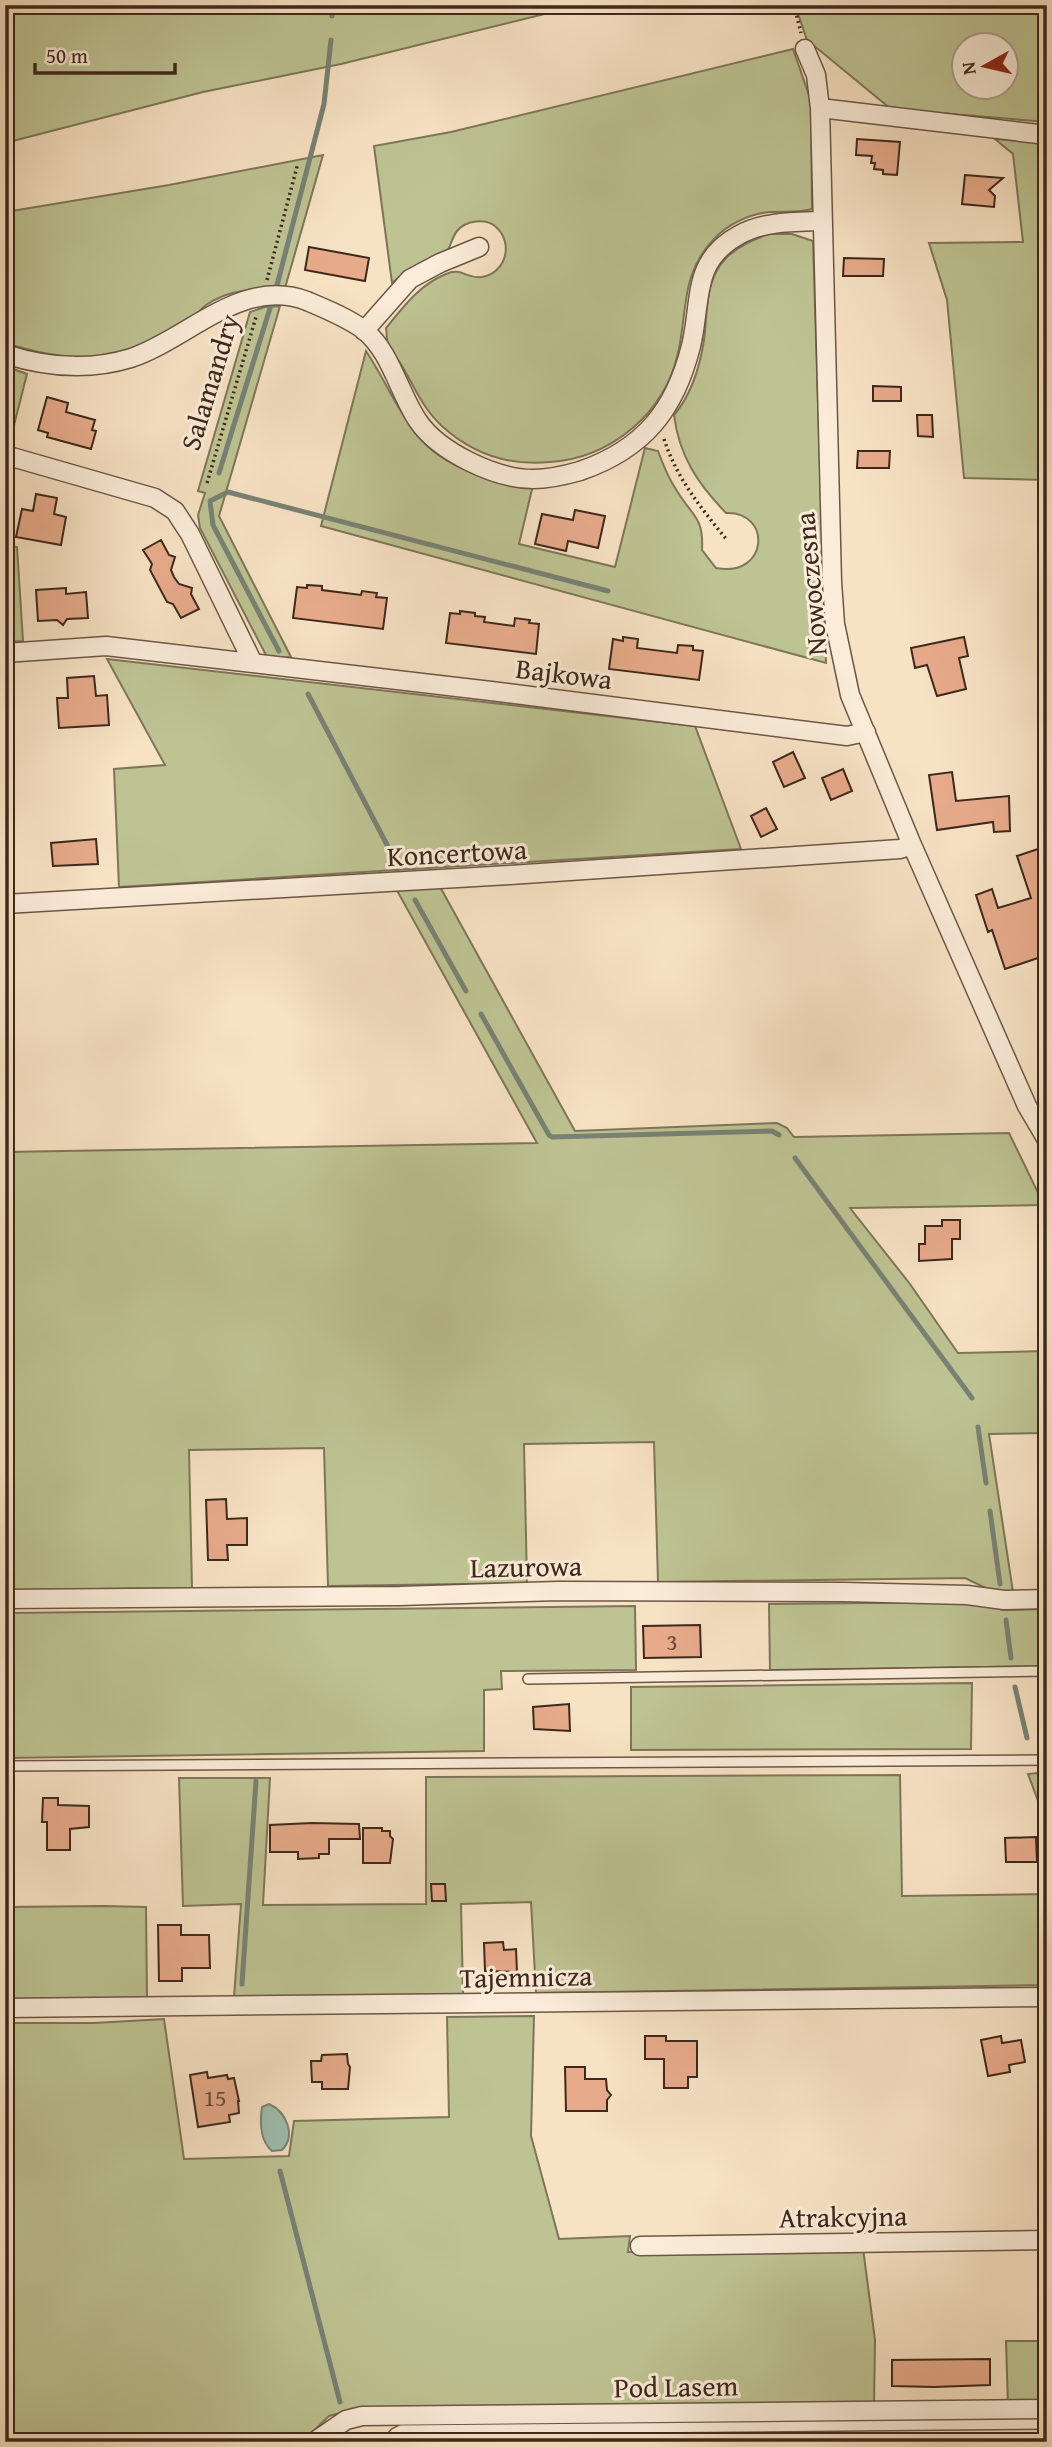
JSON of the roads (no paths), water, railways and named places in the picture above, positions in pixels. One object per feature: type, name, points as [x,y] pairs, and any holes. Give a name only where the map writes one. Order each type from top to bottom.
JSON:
[{"type":"street","name":"Nowoczesna","points":[[805,49],[816,75],[820,108],[835,624],[850,695],[912,845],[1027,1106],[1047,1140]]},
{"type":"street","points":[[820,108],[1047,135]]},
{"type":"street","name":"Salamandry","points":[[5,354],[60,366],[106,363],[131,358],[234,304],[262,297],[290,296],[327,310],[364,331],[383,353],[417,420],[432,439],[470,461],[509,476],[531,480],[580,471],[632,444],[658,422],[671,402],[691,345],[698,289],[705,266],[724,245],[752,229],[783,223],[822,221]]},
{"type":"street","points":[[364,331],[410,279],[479,247]]},
{"type":"street","points":[[5,455],[155,498],[175,511],[190,534],[253,663]]},
{"type":"street","name":"Bajkowa","points":[[5,653],[106,646],[847,736],[866,732]]},
{"type":"street","name":"Koncertowa","points":[[5,904],[708,862],[900,849],[912,845]]},
{"type":"street","name":"Lazurowa","points":[[5,1599],[401,1596],[558,1591],[857,1593],[967,1595],[1004,1600],[1047,1599]]},
{"type":"street","name":"Tajemnicza","points":[[5,2008],[1047,1997]]},
{"type":"street","name":"Atrakcyjna","points":[[640,2246],[1047,2240]]},
{"type":"street","name":"Pod Lasem","points":[[314,2442],[346,2420],[362,2416],[1047,2409]]},
{"type":"lane","points":[[528,1679],[1047,1671]]},
{"type":"lane","points":[[5,1766],[1047,1760]]},
{"type":"lane","points":[[387,2442],[401,2430],[1047,2424]]},
{"type":"waterway","points":[[332,16],[333,5]]},
{"type":"waterway","points":[[276,289],[324,104],[331,40]]},
{"type":"waterway","points":[[219,473],[271,305]]},
{"type":"waterway","points":[[279,651],[213,525],[210,501],[228,492],[608,591]]},
{"type":"waterway","points":[[308,694],[395,860]]},
{"type":"waterway","points":[[415,900],[466,991]]},
{"type":"waterway","points":[[481,1014],[552,1137],[772,1131],[779,1135]]},
{"type":"waterway","points":[[795,1158],[972,1398]]},
{"type":"waterway","points":[[978,1427],[986,1483]]},
{"type":"waterway","points":[[990,1511],[1000,1584]]},
{"type":"waterway","points":[[1006,1620],[1011,1658]]},
{"type":"waterway","points":[[1015,1687],[1027,1738]]},
{"type":"waterway","points":[[242,1984],[256,1781]]},
{"type":"waterway","points":[[1042,1784],[1047,1797]]},
{"type":"waterway","points":[[280,2171],[340,2402]]}]
